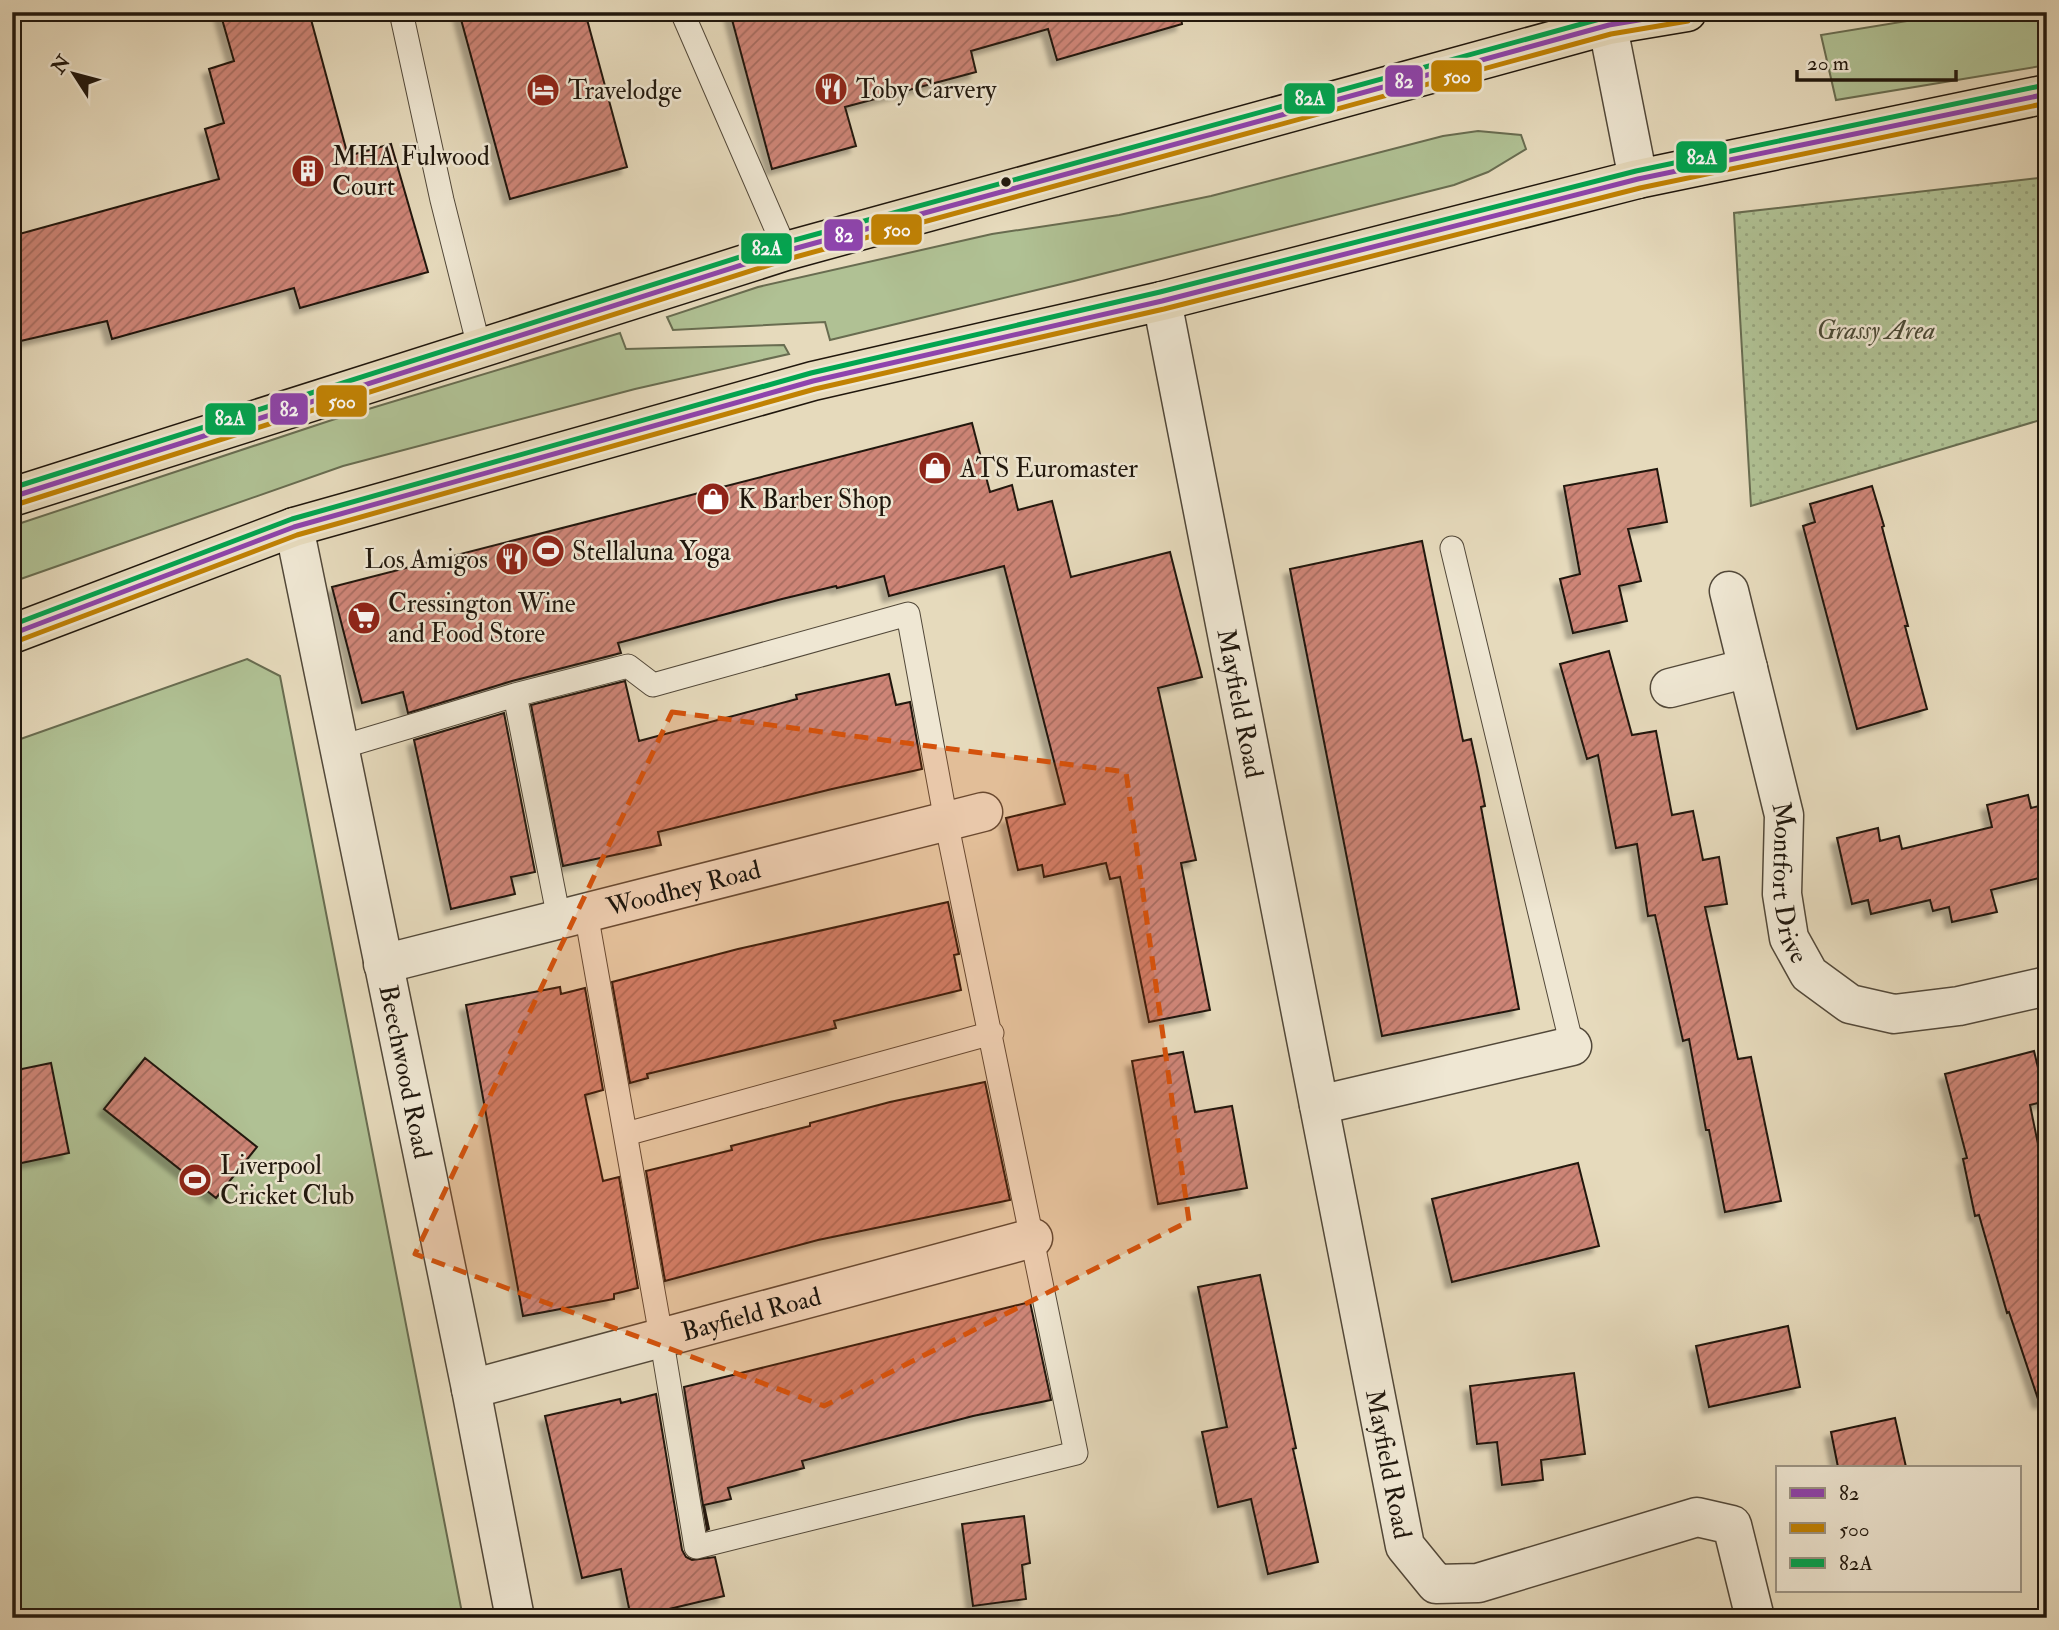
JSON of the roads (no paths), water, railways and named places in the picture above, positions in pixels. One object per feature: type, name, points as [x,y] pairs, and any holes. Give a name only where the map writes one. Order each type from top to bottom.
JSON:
[{"type":"highway","points":[[12,497],[786,251],[1607,19],[1686,12]]},
{"type":"highway","points":[[12,634],[293,527],[813,381],[1162,301],[1638,179],[2047,94]]},
{"type":"street","points":[[1607,19],[1638,179]]},
{"type":"street","name":"Mayfield Road","points":[[1162,301],[1405,1546],[1436,1584],[1478,1583],[1698,1517],[1732,1525],[1755,1618]]},
{"type":"street","name":"Beechwood Road","points":[[293,527],[471,1389],[515,1618]]},
{"type":"street","name":"Montfort Drive","points":[[1729,591],[1784,815],[1782,894],[1789,938],[1809,974],[1850,1004],[1894,1014],[1959,1006],[2047,986]]},
{"type":"street","points":[[1670,688],[1748,668]]},
{"type":"street","name":"Woodhey Road","points":[[383,964],[983,812]]},
{"type":"street","points":[[1319,1105],[1572,1046]]},
{"type":"street","name":"Bayfield Road","points":[[471,1389],[1033,1238]]},
{"type":"lane","points":[[401,12],[442,200],[479,347]]},
{"type":"lane","points":[[682,12],[786,251]]},
{"type":"lane","points":[[1452,548],[1572,1046]]},
{"type":"lane","points":[[338,748],[515,695],[628,666],[653,685],[908,614],[946,821],[992,1033],[1076,1453],[696,1547],[626,1134],[515,695]]},
{"type":"lane","points":[[626,1134],[992,1033]]},
{"type":"place","name":"Toby Carvery","points":[[831,89]]},
{"type":"place","name":"Travelodge","points":[[543,90]]},
{"type":"place","name":"MHA Fulwood Court","points":[[308,171]]},
{"type":"place","name":"ATS Euromaster","points":[[935,468]]},
{"type":"place","name":"K Barber Shop","points":[[713,499]]},
{"type":"place","name":"Stellaluna Yoga","points":[[548,551]]},
{"type":"place","name":"Los Amigos","points":[[512,559]]},
{"type":"place","name":"Cressington Wine and Food Store","points":[[364,618]]},
{"type":"place","name":"Liverpool Cricket Club","points":[[195,1180]]},
{"type":"park label","name":"Grassy Area","points":[[1876,330]]}]
